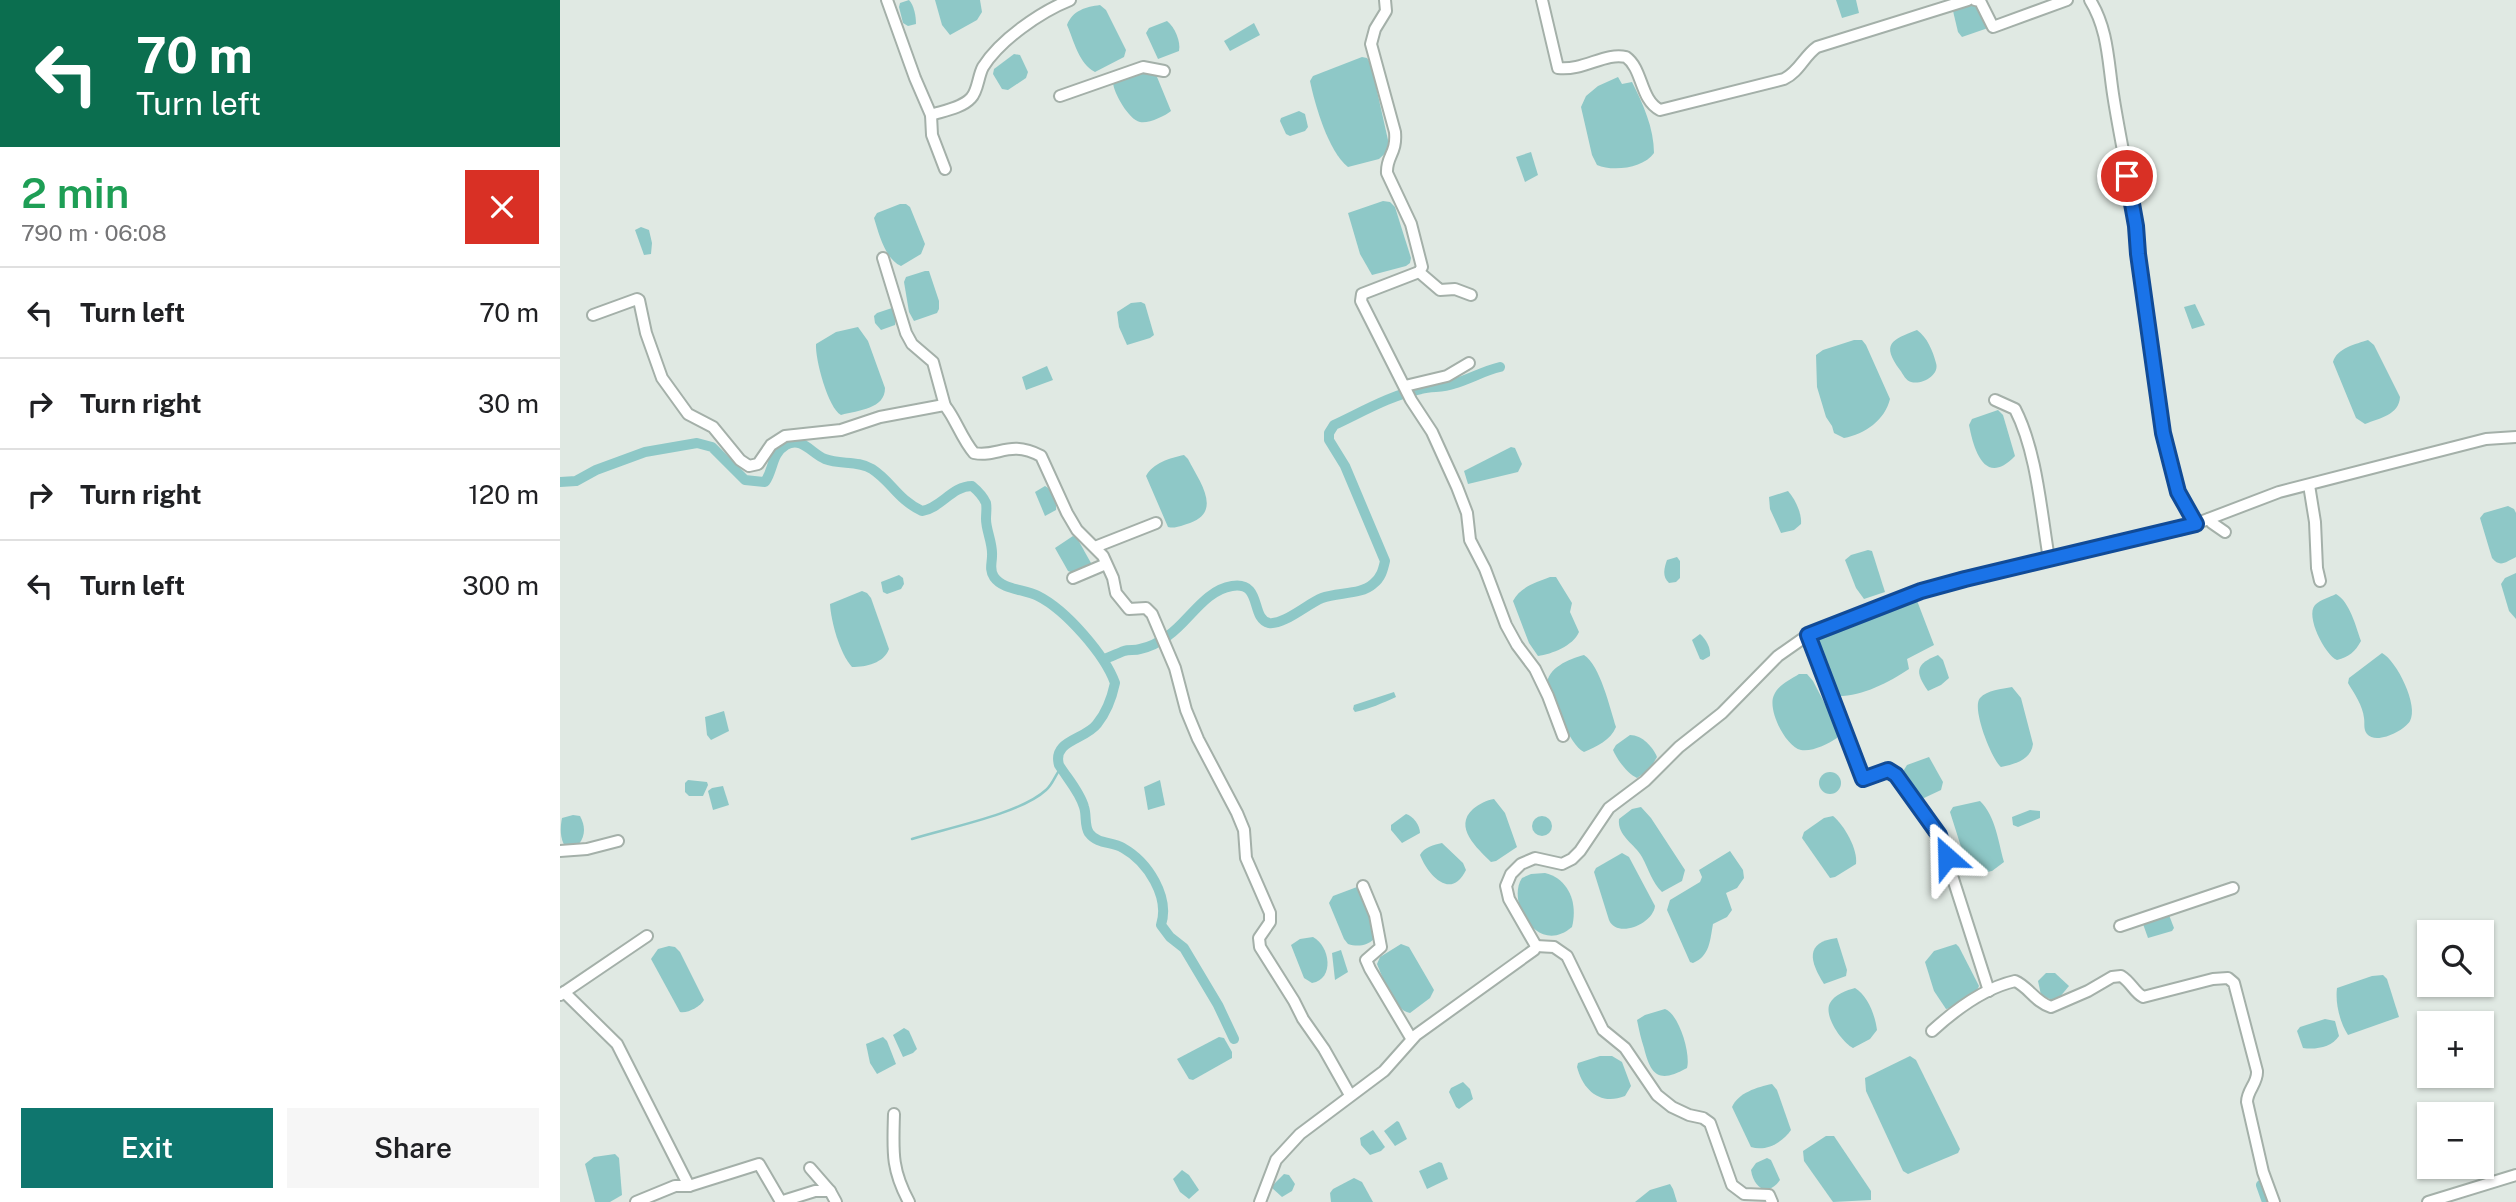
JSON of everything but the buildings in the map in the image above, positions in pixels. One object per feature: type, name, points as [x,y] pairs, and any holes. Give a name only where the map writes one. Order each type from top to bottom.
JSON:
[{"type":"street","points":[[887,0],[931,115],[932,135],[945,169]]},
{"type":"street","points":[[931,115],[970,100],[975,94],[983,68],[990,60],[1030,22],[1070,0]]},
{"type":"street","points":[[1385,0],[1386,11],[1370,44],[1397,145],[1386,165],[1387,173],[1411,224],[1422,267],[1419,272],[1362,294],[1361,301],[1411,400],[1432,432],[1467,513],[1470,540],[1485,569],[1511,635],[1535,669],[1563,736]]},
{"type":"street","points":[[1542,0],[1558,68],[1570,69],[1610,57],[1626,57],[1634,66],[1651,103],[1660,110],[1784,79],[1792,75],[1817,47],[1968,0]]},
{"type":"street","points":[[1975,0],[1980,1],[1993,27],[2067,0]]},
{"type":"street","points":[[2090,0],[2108,47],[2112,90],[2136,226],[2163,433],[2178,492],[2196,524]]},
{"type":"street","points":[[1060,96],[1143,67],[1164,71]]},
{"type":"street","points":[[883,258],[906,333],[912,344],[933,362],[945,406],[974,453],[1020,448],[1041,456],[1072,522],[1095,547],[1106,564],[1121,602],[1129,609],[1146,608],[1152,614],[1167,646],[1194,730],[1244,830],[1246,858],[1270,913],[1270,922],[1259,938],[1260,947],[1350,1096]]},
{"type":"street","points":[[1419,272],[1440,290],[1455,289],[1471,295]]},
{"type":"street","points":[[593,315],[639,300],[646,332],[662,378],[688,414],[713,427],[740,460],[749,466],[761,461],[771,445],[785,436],[825,433],[880,417],[945,406]]},
{"type":"street","points":[[1405,387],[1447,376],[1469,363]]},
{"type":"street","points":[[1995,400],[2015,409],[2023,427],[2049,559]]},
{"type":"street","points":[[1536,946],[1509,900],[1506,886],[1511,874],[1521,864],[1535,858],[1562,864],[1572,859],[1609,808],[1645,781],[1679,747],[1722,713],[1778,656],[1808,635],[1921,591],[2196,524],[2259,499],[2486,439],[2516,437]]},
{"type":"street","points":[[2309,485],[2320,581]]},
{"type":"street","points":[[2209,519],[2225,532]]},
{"type":"street","points":[[1095,547],[1156,523]]},
{"type":"street","points":[[1073,578],[1106,564]]},
{"type":"street","points":[[1808,635],[1863,779],[1888,770],[1896,775],[1939,835],[1989,991]]},
{"type":"street","points":[[560,851],[587,849],[618,841]]},
{"type":"street","points":[[1363,886],[1375,915],[1381,947],[1366,960],[1411,1038]]},
{"type":"street","points":[[2120,926],[2233,888]]},
{"type":"street","points":[[648,936],[562,993],[617,1044],[689,1186]]},
{"type":"street","points":[[1260,1202],[1276,1160],[1284,1148],[1394,1062],[1411,1038],[1527,957],[1536,946]]},
{"type":"street","points":[[1536,946],[1554,947],[1564,952],[1602,1030],[1625,1048],[1657,1095],[1672,1107],[1710,1123],[1732,1185],[1744,1194],[1769,1195],[1772,1202]]},
{"type":"street","points":[[1932,1031],[1958,1010],[1989,991],[2015,981],[2041,1004],[2051,1007],[2112,977],[2121,976],[2131,982],[2137,994],[2143,997],[2213,979],[2228,978],[2234,983],[2257,1070],[2257,1078],[2247,1094],[2247,1102],[2263,1172],[2274,1202]]},
{"type":"street","points":[[894,1114],[893,1159],[898,1181],[909,1202]]},
{"type":"street","points":[[636,1202],[676,1186],[689,1186],[758,1164],[780,1200],[815,1191],[830,1191]]},
{"type":"street","points":[[810,1168],[836,1202]]},
{"type":"street","points":[[2428,1202],[2516,1175]]},
{"type":"water","points":[[909,0],[916,24],[908,26],[903,23],[899,7],[900,3]]},
{"type":"water","points":[[935,0],[980,0],[982,12],[977,20],[950,35],[942,25]]},
{"type":"water","points":[[1836,0],[1856,0],[1859,13],[1842,18]]},
{"type":"water","points":[[1970,4],[1977,6],[1988,28],[1962,37],[1958,32],[1953,11],[1957,7]]},
{"type":"water","points":[[1100,5],[1106,10],[1126,50],[1124,57],[1095,72],[1081,58],[1067,25],[1076,13]]},
{"type":"water","points":[[1167,21],[1177,35],[1179,51],[1158,59],[1146,33],[1149,28]]},
{"type":"water","points":[[1254,23],[1260,35],[1230,51],[1224,41]]},
{"type":"water","points":[[1014,54],[1020,55],[1028,72],[1026,78],[1008,90],[1002,89],[993,74],[994,69]]},
{"type":"water","points":[[1362,57],[1367,58],[1371,64],[1390,149],[1379,159],[1348,167],[1329,139],[1310,81],[1313,76]]},
{"type":"water","points":[[1144,70],[1155,72],[1171,111],[1156,119],[1140,122],[1122,105],[1113,82]]},
{"type":"water","points":[[1618,77],[1622,84],[1632,82],[1636,90],[1650,125],[1654,153],[1636,165],[1611,168],[1597,165],[1592,155],[1581,107],[1586,96],[1598,86]]},
{"type":"water","points":[[1299,111],[1305,114],[1308,127],[1305,131],[1290,136],[1286,134],[1281,118]]},
{"type":"water","points":[[1531,152],[1538,175],[1525,182],[1516,157]]},
{"type":"water","points":[[1383,201],[1390,202],[1395,207],[1411,258],[1406,266],[1372,275],[1360,254],[1348,213]]},
{"type":"water","points":[[900,204],[910,207],[925,244],[921,254],[901,266],[895,263],[887,252],[874,218],[877,213]]},
{"type":"water","points":[[641,227],[649,230],[651,254],[644,255],[635,230]]},
{"type":"water","points":[[929,271],[939,309],[937,313],[914,321],[909,312],[904,282],[906,277]]},
{"type":"water","points":[[1131,303],[1145,304],[1154,335],[1127,345],[1119,327],[1117,312]]},
{"type":"water","points":[[2195,304],[2205,325],[2192,329],[2184,307]]},
{"type":"water","points":[[892,308],[895,325],[881,330],[875,323],[874,316]]},
{"type":"water","points":[[858,327],[868,341],[885,388],[884,395],[870,408],[841,415],[831,403],[823,382],[816,344],[836,332]]},
{"type":"water","points":[[1917,330],[1929,345],[1937,367],[1929,378],[1915,383],[1905,377],[1894,361],[1890,349],[1895,340]]},
{"type":"water","points":[[1854,340],[1862,340],[1866,345],[1890,399],[1879,420],[1859,433],[1844,438],[1834,433],[1826,417],[1817,387],[1816,355]]},
{"type":"water","points":[[2368,340],[2374,345],[2400,397],[2392,412],[2365,424],[2356,418],[2333,362],[2338,353]]},
{"type":"water","points":[[1047,366],[1053,380],[1026,390],[1022,377]]},
{"type":"water","points":[[1998,410],[2003,415],[2015,456],[2005,465],[1996,468],[1983,462],[1974,445],[1969,425],[1972,419]]},
{"type":"water","points":[[1511,447],[1515,448],[1522,464],[1518,472],[1468,484],[1464,471]]},
{"type":"water","points":[[1184,455],[1202,486],[1207,503],[1200,518],[1176,527],[1168,527],[1146,476],[1157,464]]},
{"type":"water","points":[[1045,486],[1052,493],[1056,510],[1045,516],[1035,492]]},
{"type":"water","points":[[1788,491],[1798,506],[1801,524],[1794,530],[1781,533],[1770,509],[1769,497]]},
{"type":"water","points":[[2508,506],[2516,513],[2516,557],[2500,563],[2492,558],[2480,518],[2484,513]]},
{"type":"water","points":[[1073,536],[1077,538],[1091,566],[1073,573],[1068,571],[1055,548]]},
{"type":"water","points":[[1872,551],[1885,592],[1864,599],[1856,588],[1845,560],[1851,555]]},
{"type":"water","points":[[1677,557],[1680,561],[1680,578],[1669,583],[1664,569],[1667,560]]},
{"type":"water","points":[[2516,573],[2516,619],[2509,611],[2501,584],[2505,578]]},
{"type":"water","points":[[899,575],[904,584],[901,589],[887,594],[883,592],[881,582]]},
{"type":"water","points":[[1550,577],[1556,577],[1572,603],[1570,612],[1579,632],[1562,648],[1538,656],[1529,643],[1513,601],[1524,589]]},
{"type":"water","points":[[862,591],[871,598],[889,649],[883,658],[874,663],[852,667],[837,637],[830,604]]},
{"type":"water","points":[[2336,594],[2349,609],[2361,641],[2351,654],[2337,660],[2322,643],[2313,618],[2315,605]]},
{"type":"water","points":[[1916,598],[1934,645],[1907,659],[1909,669],[1883,684],[1865,692],[1836,696],[1818,644],[1822,636]]},
{"type":"water","points":[[1700,634],[1708,644],[1710,653],[1710,656],[1703,660],[1700,659],[1692,640]]},
{"type":"water","points":[[2382,653],[2394,665],[2405,684],[2412,714],[2410,721],[2402,729],[2377,738],[2367,734],[2362,709],[2348,683],[2349,678]]},
{"type":"water","points":[[1584,655],[1600,677],[1616,727],[1607,739],[1584,752],[1578,748],[1568,732],[1547,685],[1555,669]]},
{"type":"water","points":[[1938,655],[1943,660],[1949,678],[1928,691],[1919,669]]},
{"type":"water","points":[[1799,674],[1807,674],[1813,681],[1838,729],[1837,738],[1810,750],[1801,750],[1789,742],[1775,718],[1773,709],[1772,701],[1778,688]]},
{"type":"water","points":[[2012,687],[2021,698],[2033,744],[2026,758],[2001,767],[1984,734],[1978,704],[1980,698],[1987,693]]},
{"type":"water","points":[[1394,692],[1396,697],[1381,704],[1355,712],[1353,709],[1354,705]]},
{"type":"water","points":[[724,711],[729,731],[711,740],[707,735],[705,717]]},
{"type":"water","points":[[1630,735],[1646,742],[1657,757],[1650,769],[1637,778],[1623,766],[1613,750]]},
{"type":"water","points":[[1929,757],[1943,782],[1941,790],[1924,798],[1918,797],[1902,773],[1907,765]]},
{"type":"water","points":[[1830,772],[1838,775],[1841,783],[1838,791],[1830,794],[1822,791],[1819,783],[1822,775]]},
{"type":"water","points":[[688,780],[707,782],[703,796],[689,796],[685,792],[685,783]]},
{"type":"water","points":[[1160,780],[1165,805],[1148,810],[1144,787]]},
{"type":"water","points":[[723,786],[729,805],[713,810],[708,791]]},
{"type":"water","points":[[1494,799],[1505,813],[1517,847],[1491,862],[1469,837],[1465,823],[1473,809]]},
{"type":"water","points":[[1980,801],[1993,822],[2004,862],[1992,871],[1972,875],[1950,812],[1953,807]]},
{"type":"water","points":[[1641,807],[1685,870],[1682,881],[1662,892],[1639,852],[1619,825],[1619,819],[1632,809]]},
{"type":"water","points":[[2030,810],[2040,811],[2040,818],[2018,827],[2013,825],[2012,817]]},
{"type":"water","points":[[1406,814],[1416,821],[1420,833],[1402,843],[1391,830],[1391,825]]},
{"type":"water","points":[[573,815],[582,819],[583,837],[579,844],[565,846],[561,833],[562,818]]},
{"type":"water","points":[[1538,816],[1546,816],[1552,826],[1546,836],[1538,836],[1532,830],[1532,822]]},
{"type":"water","points":[[1833,816],[1849,838],[1855,851],[1856,864],[1830,878],[1802,838],[1804,832],[1824,818]]},
{"type":"water","points":[[1442,843],[1463,863],[1466,870],[1454,884],[1440,882],[1434,877],[1420,855],[1427,848]]},
{"type":"water","points":[[1730,851],[1743,870],[1744,878],[1737,888],[1726,893],[1732,910],[1727,917],[1713,924],[1706,952],[1699,960],[1690,962],[1667,910],[1670,900],[1700,882],[1702,877],[1699,870]]},
{"type":"water","points":[[1622,853],[1629,857],[1655,906],[1653,913],[1642,923],[1627,929],[1613,926],[1609,920],[1594,872],[1596,868]]},
{"type":"water","points":[[1545,873],[1566,886],[1574,909],[1572,927],[1559,934],[1547,935],[1537,931],[1528,922],[1518,900],[1518,888],[1522,878]]},
{"type":"water","points":[[1357,887],[1370,915],[1374,939],[1358,946],[1348,944],[1344,939],[1329,903],[1333,896]]},
{"type":"water","points":[[2169,915],[2174,928],[2172,931],[2148,938],[2143,924]]},
{"type":"water","points":[[1313,937],[1323,947],[1328,962],[1324,975],[1312,983],[1304,978],[1291,945],[1300,939]]},
{"type":"water","points":[[1837,938],[1847,970],[1846,976],[1824,984],[1815,968],[1813,954],[1819,944]]},
{"type":"water","points":[[1401,944],[1409,947],[1434,990],[1430,998],[1410,1013],[1393,1000],[1377,964],[1380,957]]},
{"type":"water","points":[[1956,944],[1979,986],[1966,1001],[1946,1009],[1934,991],[1925,962],[1934,951]]},
{"type":"water","points":[[669,946],[680,952],[704,1000],[686,1012],[680,1012],[651,959],[658,949]]},
{"type":"water","points":[[1341,950],[1348,972],[1335,980],[1332,953]]},
{"type":"water","points":[[2046,973],[2055,973],[2069,986],[2059,998],[2052,1000],[2041,995],[2038,981]]},
{"type":"water","points":[[2383,975],[2387,979],[2399,1017],[2348,1035],[2339,1013],[2337,988]]},
{"type":"water","points":[[1855,988],[1870,1006],[1877,1030],[1870,1039],[1853,1048],[1835,1028],[1829,1008],[1834,998]]},
{"type":"water","points":[[1665,1009],[1679,1026],[1688,1062],[1687,1068],[1663,1076],[1650,1065],[1637,1020]]},
{"type":"water","points":[[2325,1019],[2335,1021],[2339,1036],[2323,1047],[2303,1048],[2297,1031],[2300,1027]]},
{"type":"water","points":[[904,1028],[909,1031],[917,1049],[903,1057],[893,1035]]},
{"type":"water","points":[[883,1037],[896,1064],[877,1074],[870,1063],[866,1044]]},
{"type":"water","points":[[1219,1037],[1224,1038],[1232,1052],[1232,1058],[1193,1080],[1189,1079],[1177,1059]]},
{"type":"water","points":[[1600,1056],[1612,1056],[1622,1062],[1631,1086],[1625,1096],[1616,1099],[1600,1097],[1584,1083],[1577,1067],[1578,1063]]},
{"type":"water","points":[[1910,1056],[1916,1060],[1960,1149],[1958,1153],[1908,1174],[1903,1171],[1866,1091],[1865,1078]]},
{"type":"water","points":[[1463,1082],[1470,1089],[1473,1099],[1459,1109],[1449,1092]]},
{"type":"water","points":[[1772,1084],[1777,1090],[1791,1130],[1774,1145],[1751,1147],[1732,1107],[1743,1094]]},
{"type":"water","points":[[1397,1121],[1407,1139],[1395,1146],[1384,1131]]},
{"type":"water","points":[[1373,1130],[1385,1147],[1370,1155],[1361,1145],[1360,1138]]},
{"type":"water","points":[[1826,1136],[1834,1136],[1871,1191],[1871,1200],[1833,1202],[1804,1161],[1803,1151]]},
{"type":"water","points":[[615,1154],[619,1158],[622,1195],[610,1202],[595,1202],[585,1164],[594,1157]]},
{"type":"water","points":[[1767,1158],[1771,1160],[1780,1180],[1766,1189],[1758,1186],[1751,1170],[1756,1163]]},
{"type":"water","points":[[1442,1163],[1448,1179],[1427,1189],[1419,1171]]},
{"type":"water","points":[[1182,1170],[1199,1190],[1189,1199],[1180,1192],[1173,1179]]},
{"type":"water","points":[[1284,1174],[1289,1175],[1295,1184],[1292,1191],[1282,1197],[1271,1187]]},
{"type":"water","points":[[1354,1178],[1362,1182],[1373,1202],[1331,1202],[1330,1193],[1333,1189]]},
{"type":"water","points":[[1670,1184],[1677,1202],[1635,1202],[1650,1190]]},
{"type":"waterway","points":[[1104,659],[1126,650],[1148,647],[1163,639],[1214,593],[1232,586],[1248,589],[1263,620],[1269,623],[1288,618],[1322,598],[1368,588],[1380,576],[1385,561],[1345,466],[1329,440],[1329,433],[1334,425],[1399,395],[1449,385],[1500,367]]},
{"type":"waterway","points":[[560,482],[576,481],[596,470],[645,452],[697,443],[712,447],[745,480],[765,482],[781,449],[797,443],[825,459],[867,466],[885,479],[906,501],[922,511],[935,506],[958,489],[972,486],[986,503],[986,524],[994,577],[1008,587],[1038,596],[1060,612],[1094,647],[1110,672],[1115,683],[1103,715],[1092,729],[1060,750],[1059,765],[1082,801],[1089,833],[1132,854],[1155,881],[1162,903],[1161,925],[1170,937],[1184,948],[1218,1005],[1234,1039]]},
{"type":"waterway","points":[[912,839],[1001,813],[1034,799],[1046,790],[1061,768]]},
{"type":"waterway","points":[[2261,1185],[2267,1202]]},
{"type":"route","points":[[1947,857],[1939,835],[1896,775],[1888,770],[1863,779],[1808,635],[1921,591],[2113,542],[2196,524],[2178,492],[2163,433],[2127,176]]}]
